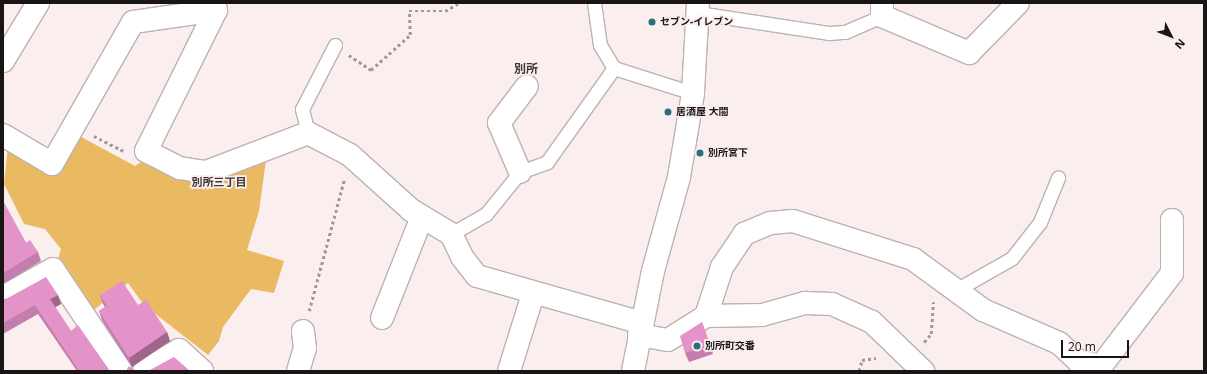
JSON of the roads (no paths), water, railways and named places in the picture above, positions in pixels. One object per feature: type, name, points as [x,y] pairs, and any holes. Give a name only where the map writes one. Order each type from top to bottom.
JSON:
[{"type":"street","points":[[3,61],[38,3]]},
{"type":"street","points":[[882,10],[969,53],[1018,3]]},
{"type":"street","points":[[633,371],[640,329],[679,177],[693,94],[698,8]]},
{"type":"street","points":[[3,134],[52,164],[133,22],[216,10],[146,151],[180,168],[206,172],[308,132],[350,155],[422,217],[451,234],[462,257],[478,276],[640,329],[668,340],[706,316],[762,315],[805,303],[832,304],[872,322],[917,364]]},
{"type":"street","points":[[520,172],[498,123],[527,86]]},
{"type":"street","points":[[382,318],[422,217]]},
{"type":"street","points":[[706,316],[726,260],[744,234],[770,223],[793,221],[913,259],[983,310],[1058,343],[1078,361],[1101,366],[1172,273],[1172,220]]},
{"type":"street","points":[[3,297],[54,269],[121,371]]},
{"type":"street","points":[[510,371],[533,294]]},
{"type":"street","points":[[298,371],[305,348],[303,331]]},
{"type":"street","points":[[144,371],[179,350],[202,371]]},
{"type":"lane","points":[[594,3],[600,45],[614,68],[693,94]]},
{"type":"lane","points":[[698,8],[829,33],[845,32],[882,10]]},
{"type":"lane","points":[[308,132],[302,109],[335,46]]},
{"type":"lane","points":[[451,234],[486,214],[520,172],[547,162],[614,68]]},
{"type":"lane","points":[[954,289],[1012,258],[1040,222],[1058,178]]},
{"type":"place","name":"セブン-イレブン","points":[[652,22]]},
{"type":"place","name":"居酒屋 大閤","points":[[668,112]]},
{"type":"place","name":"別所宮下","points":[[700,153]]},
{"type":"place","name":"別所町交番","points":[[697,346]]},
{"type":"district","name":"別所","points":[[526,69]]},
{"type":"district","name":"別所三丁目","points":[[219,182]]}]
